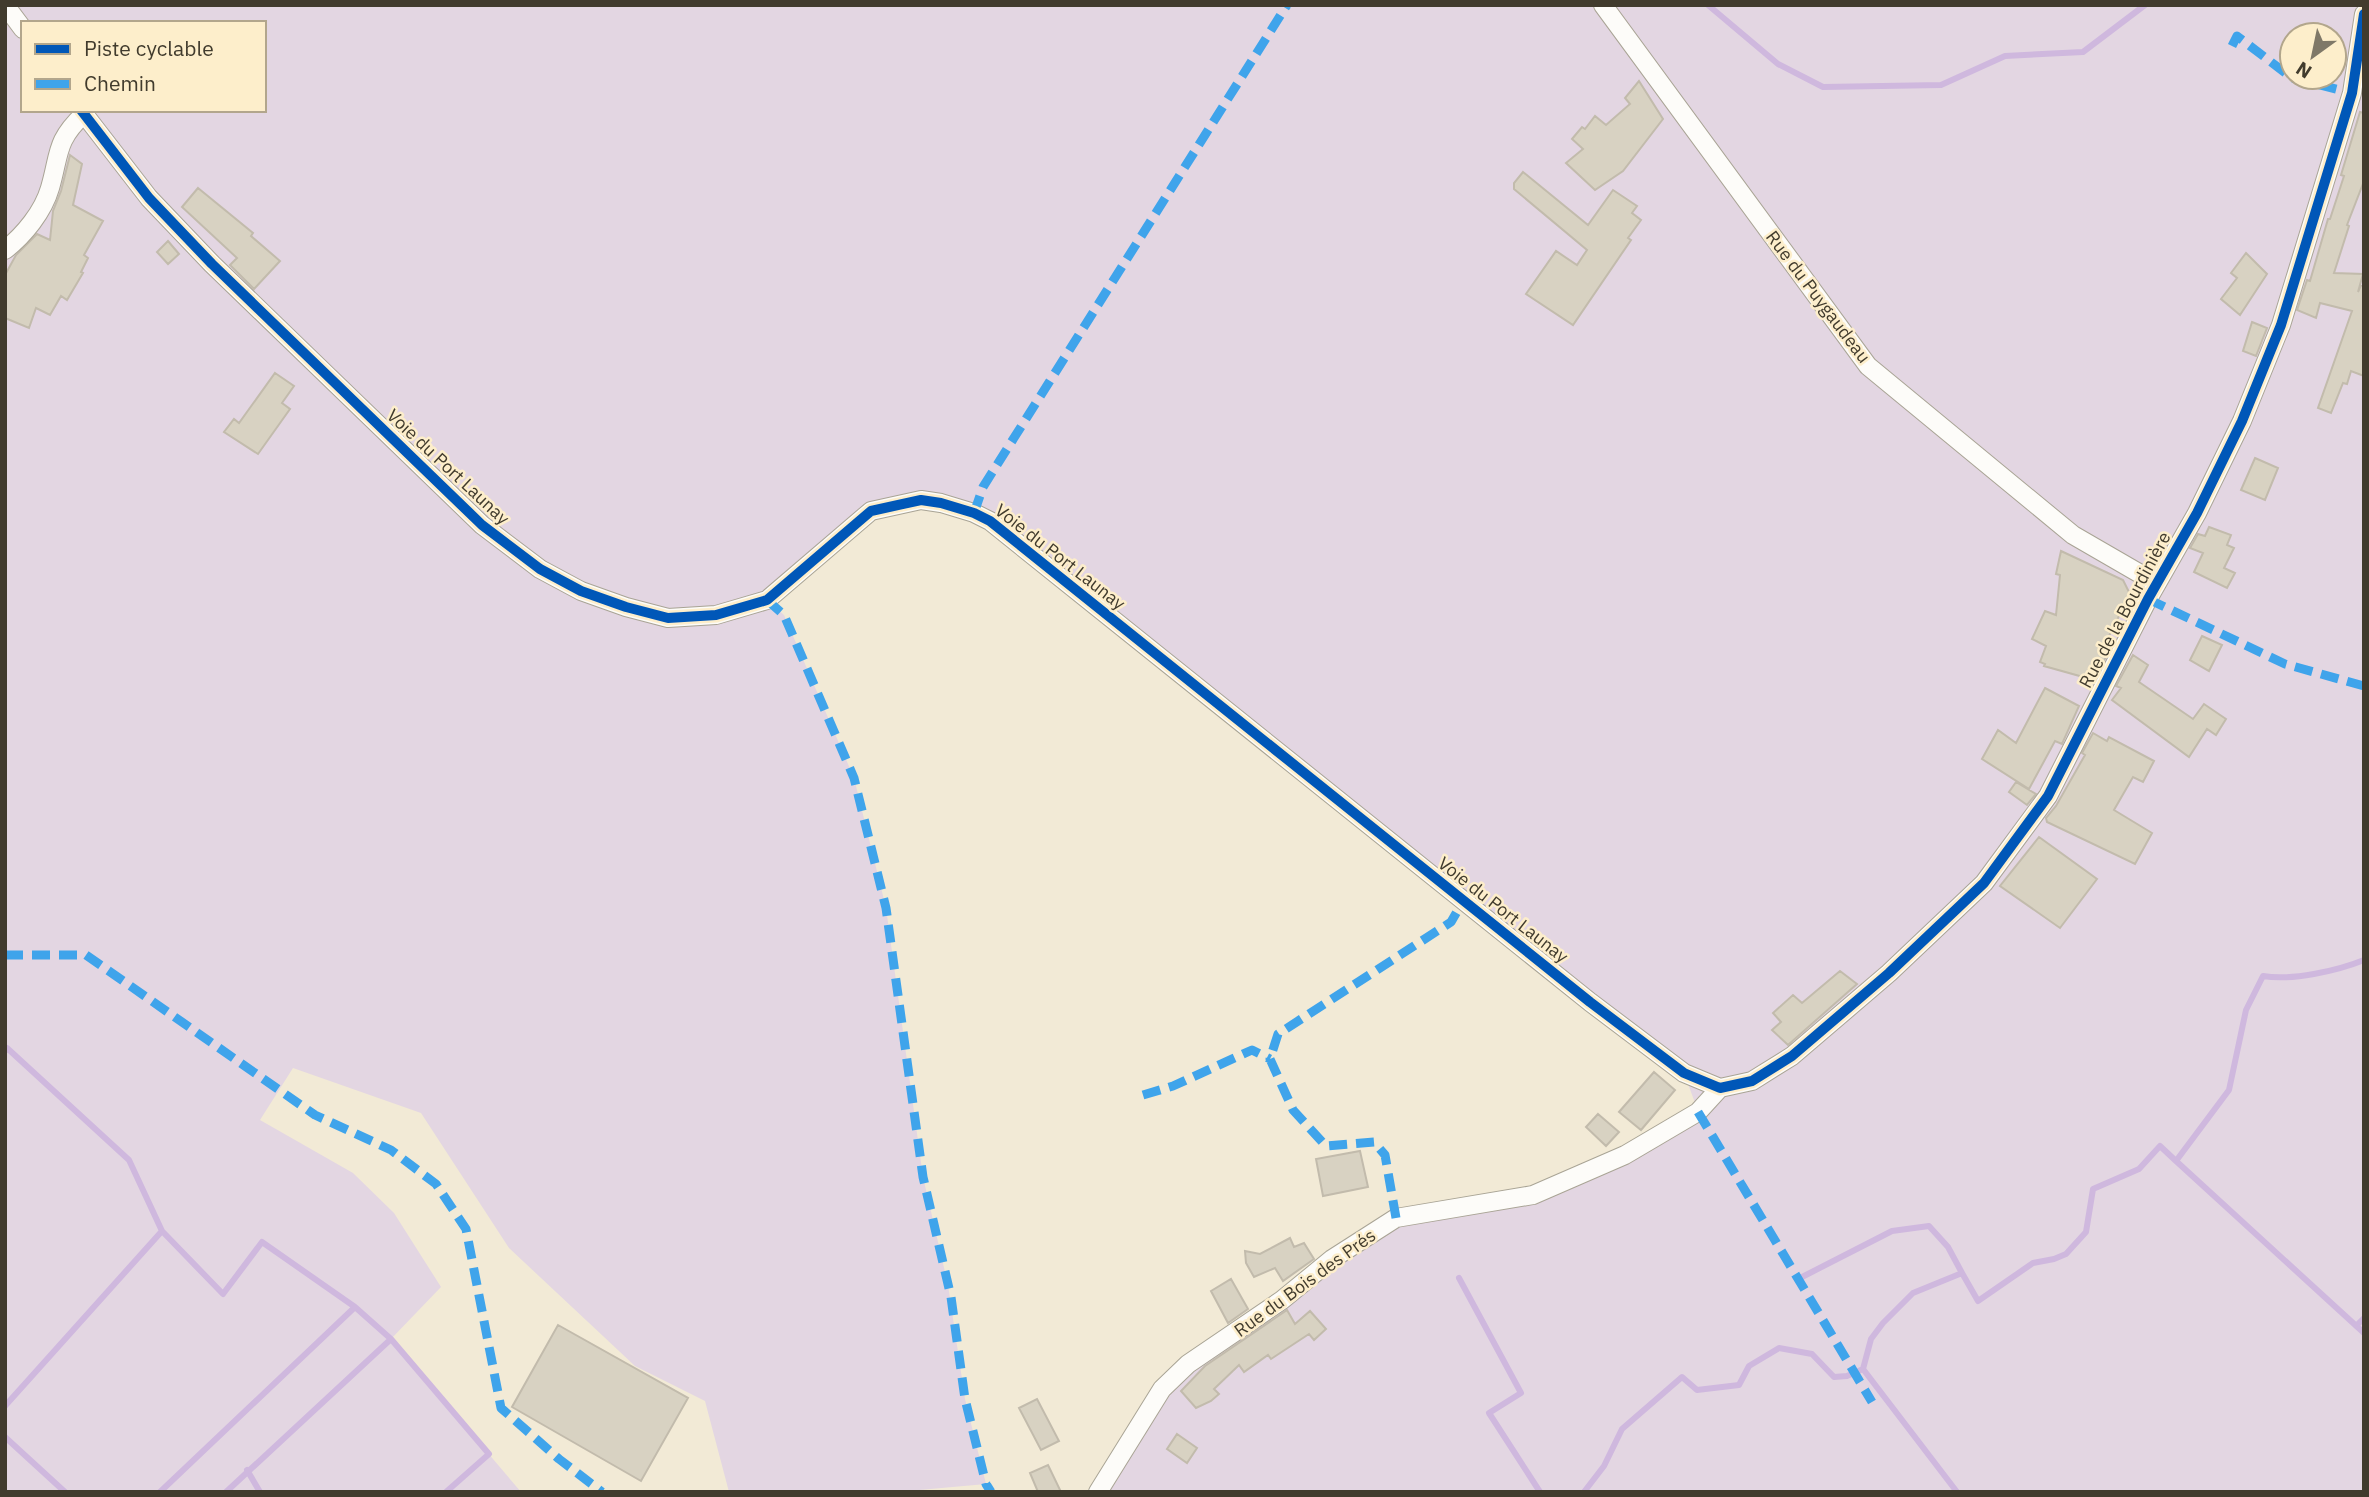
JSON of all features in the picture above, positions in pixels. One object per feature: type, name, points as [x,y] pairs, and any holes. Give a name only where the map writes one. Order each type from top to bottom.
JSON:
[{"type":"street","points":[[5,5],[21,26]]},
{"type":"street","name":"Rue du Puygaudeau","points":[[1602,5],[1868,366],[2073,535],[2156,583]]},
{"type":"street","name":"Rue de la Bourdinière","points":[[1720,1088],[1752,1082],[1792,1056],[1889,973],[1984,883],[2048,796],[2156,583],[2197,513],[2242,421],[2281,325],[2352,93],[2364,14]]},
{"type":"street","points":[[5,250],[38,215],[50,189],[59,147],[83,112]]},
{"type":"street","name":"Voie du Port Launay","points":[[83,112],[149,198],[212,264],[482,525],[540,569],[582,591],[637,610],[668,618],[716,615],[767,600],[870,511],[921,500],[974,513],[990,521],[1590,1002],[1684,1073],[1720,1088]]},
{"type":"street","name":"Rue du Bois des Prés","points":[[1098,1492],[1162,1389],[1188,1364],[1282,1300],[1343,1252],[1395,1219],[1533,1195],[1625,1155],[1698,1112],[1720,1088]]},
{"type":"shaded area","points":[[5,5],[2364,5],[2364,1492],[1098,1492],[1162,1389],[1396,1219],[1533,1195],[1698,1111],[1684,1073],[990,521],[941,503],[870,511],[767,600],[784,615],[854,778],[886,908],[923,1177],[948,1285],[965,1399],[986,1484],[897,1492],[729,1492],[705,1401],[635,1366],[509,1248],[421,1113],[293,1068],[260,1120],[353,1173],[394,1213],[441,1287],[391,1339],[521,1492],[5,1492]]},
{"type":"building","points":[[1639,81],[1663,119],[1623,171],[1595,190],[1566,163],[1583,149],[1572,139],[1582,127],[1585,129],[1595,116],[1606,125],[1630,104],[1625,98]]},
{"type":"building","points":[[2360,112],[2364,113],[2364,181],[2347,225],[2349,226],[2334,273],[2363,274],[2358,292],[2361,285],[2364,286],[2364,376],[2351,371],[2331,413],[2318,408],[2352,311],[2320,303],[2316,318],[2297,310],[2307,280],[2310,281],[2344,176],[2341,175]]},
{"type":"building","points":[[70,155],[82,164],[73,205],[103,221],[84,255],[88,258],[81,272],[83,273],[67,300],[61,296],[50,315],[36,308],[29,328],[5,318],[5,275],[16,255],[37,234],[50,240],[53,211]]},
{"type":"building","points":[[1523,172],[1588,225],[1613,190],[1637,206],[1632,213],[1641,220],[1628,238],[1631,240],[1573,325],[1526,294],[1556,251],[1577,265],[1587,250],[1514,189],[1514,183]]},
{"type":"building","points":[[198,188],[253,233],[251,236],[280,261],[254,289],[230,265],[237,258],[182,207]]},
{"type":"building","points":[[168,241],[179,254],[168,264],[157,252]]},
{"type":"building","points":[[2246,253],[2267,274],[2240,315],[2221,299],[2237,278],[2231,273]]},
{"type":"building","points":[[2252,322],[2267,328],[2256,356],[2243,351]]},
{"type":"building","points":[[275,373],[294,386],[282,403],[290,409],[258,454],[224,432],[234,419],[239,423]]},
{"type":"building","points":[[2255,458],[2278,468],[2265,500],[2241,490]]},
{"type":"building","points":[[2209,527],[2231,535],[2227,545],[2234,548],[2224,568],[2235,573],[2227,588],[2194,572],[2203,553],[2190,548],[2198,534],[2205,536]]},
{"type":"building","points":[[2061,551],[2123,580],[2130,594],[2108,638],[2113,640],[2113,643],[2094,680],[2044,666],[2045,664],[2040,662],[2046,646],[2032,639],[2045,611],[2056,615],[2060,575],[2056,574]]},
{"type":"building","points":[[2202,636],[2222,645],[2209,671],[2190,660]]},
{"type":"building","points":[[2133,655],[2148,665],[2139,682],[2193,719],[2204,704],[2226,719],[2216,735],[2207,729],[2189,757],[2112,700],[2121,688],[2116,686]]},
{"type":"building","points":[[2045,688],[2079,706],[2062,744],[2055,741],[2029,789],[1982,759],[1998,730],[2016,743]]},
{"type":"building","points":[[2093,733],[2107,741],[2109,737],[2154,761],[2143,782],[2133,777],[2114,810],[2152,833],[2135,864],[2047,822],[2046,818],[2056,806],[2085,755],[2082,753]]},
{"type":"building","points":[[2016,782],[2036,794],[2027,805],[2009,792]]},
{"type":"building","points":[[2039,837],[2097,879],[2060,928],[2000,886]]},
{"type":"building","points":[[1840,971],[1857,984],[1788,1045],[1772,1030],[1781,1022],[1773,1013],[1793,995],[1802,1003]]},
{"type":"building","points":[[1654,1072],[1675,1090],[1641,1130],[1619,1112]]},
{"type":"building","points":[[1598,1114],[1619,1132],[1606,1146],[1586,1127]]},
{"type":"building","points":[[1360,1151],[1368,1187],[1323,1196],[1316,1159]]},
{"type":"building","points":[[1290,1238],[1294,1247],[1304,1243],[1314,1259],[1283,1281],[1275,1268],[1254,1277],[1246,1263],[1245,1251],[1260,1254]]},
{"type":"building","points":[[1231,1279],[1248,1309],[1228,1323],[1211,1291]]},
{"type":"building","points":[[1287,1310],[1295,1324],[1310,1311],[1326,1329],[1314,1340],[1309,1334],[1271,1359],[1268,1355],[1244,1372],[1239,1365],[1214,1389],[1219,1394],[1196,1408],[1181,1391],[1205,1366]]},
{"type":"building","points":[[558,1325],[688,1398],[641,1481],[512,1407]]},
{"type":"building","points":[[1037,1399],[1059,1441],[1041,1450],[1019,1408]]},
{"type":"building","points":[[1177,1434],[1197,1448],[1187,1463],[1167,1449]]},
{"type":"building","points":[[1048,1465],[1061,1492],[1038,1492],[1030,1473]]},
{"type":"waterway","points":[[1708,5],[1778,64],[1823,87],[1941,85],[2005,56],[2083,52],[2145,5]]},
{"type":"waterway","points":[[1584,1492],[1604,1466],[1622,1429],[1682,1377],[1697,1390],[1739,1385],[1749,1366],[1779,1348],[1812,1354],[1834,1377],[1847,1376],[1863,1369],[1871,1339],[1913,1293],[1962,1273],[1978,1301],[2033,1263],[2066,1254],[2086,1232],[2093,1189],[2139,1169],[2160,1146],[2176,1161],[2229,1090],[2246,1010],[2263,976],[2314,974],[2364,960]]},
{"type":"waterway","points":[[5,1051],[7,1048],[129,1160],[162,1231],[223,1294],[262,1242],[355,1307],[391,1339],[489,1454],[446,1492]]},
{"type":"waterway","points":[[2176,1161],[2364,1333]]},
{"type":"waterway","points":[[1802,1277],[1892,1231],[1929,1226],[1948,1247],[1962,1273]]},
{"type":"waterway","points":[[5,1406],[162,1231]]},
{"type":"waterway","points":[[1459,1278],[1521,1393],[1489,1413],[1540,1492]]},
{"type":"waterway","points":[[160,1492],[355,1307]]},
{"type":"waterway","points":[[2356,1326],[2364,1318]]},
{"type":"waterway","points":[[226,1492],[391,1339]]},
{"type":"waterway","points":[[1863,1369],[1957,1492]]},
{"type":"waterway","points":[[5,1437],[65,1492]]},
{"type":"waterway","points":[[247,1470],[260,1492]]},
{"type":"marked path","points":[[974,513],[983,487],[1287,5]]},
{"type":"marked path","points":[[2232,46],[2237,36],[2292,78],[2352,93]]},
{"type":"marked path","points":[[2148,599],[2285,664],[2364,686]]},
{"type":"marked path","points":[[767,600],[784,615],[854,778],[886,908],[923,1177],[951,1297],[965,1399],[986,1484],[991,1492]]},
{"type":"marked path","points":[[1396,1218],[1385,1155],[1374,1142],[1326,1146],[1293,1110],[1270,1059],[1278,1034],[1451,922],[1463,901]]},
{"type":"marked path","points":[[5,955],[86,955],[315,1115],[391,1150],[436,1184],[466,1229],[501,1408],[559,1459],[602,1492]]},
{"type":"marked path","points":[[1143,1095],[1173,1086],[1252,1050],[1270,1059]]},
{"type":"marked path","points":[[1698,1112],[1872,1402]]},
{"type":"cycle path","points":[[83,112],[149,198],[212,264],[482,525],[540,569],[581,591],[668,618],[716,615],[767,600],[871,511],[921,500],[974,513],[990,521],[1590,1002],[1684,1073],[1720,1088],[1752,1081],[1792,1056],[1889,973],[1984,883],[2048,796],[2148,599],[2197,513],[2242,421],[2281,325],[2352,93],[2364,14]]}]
